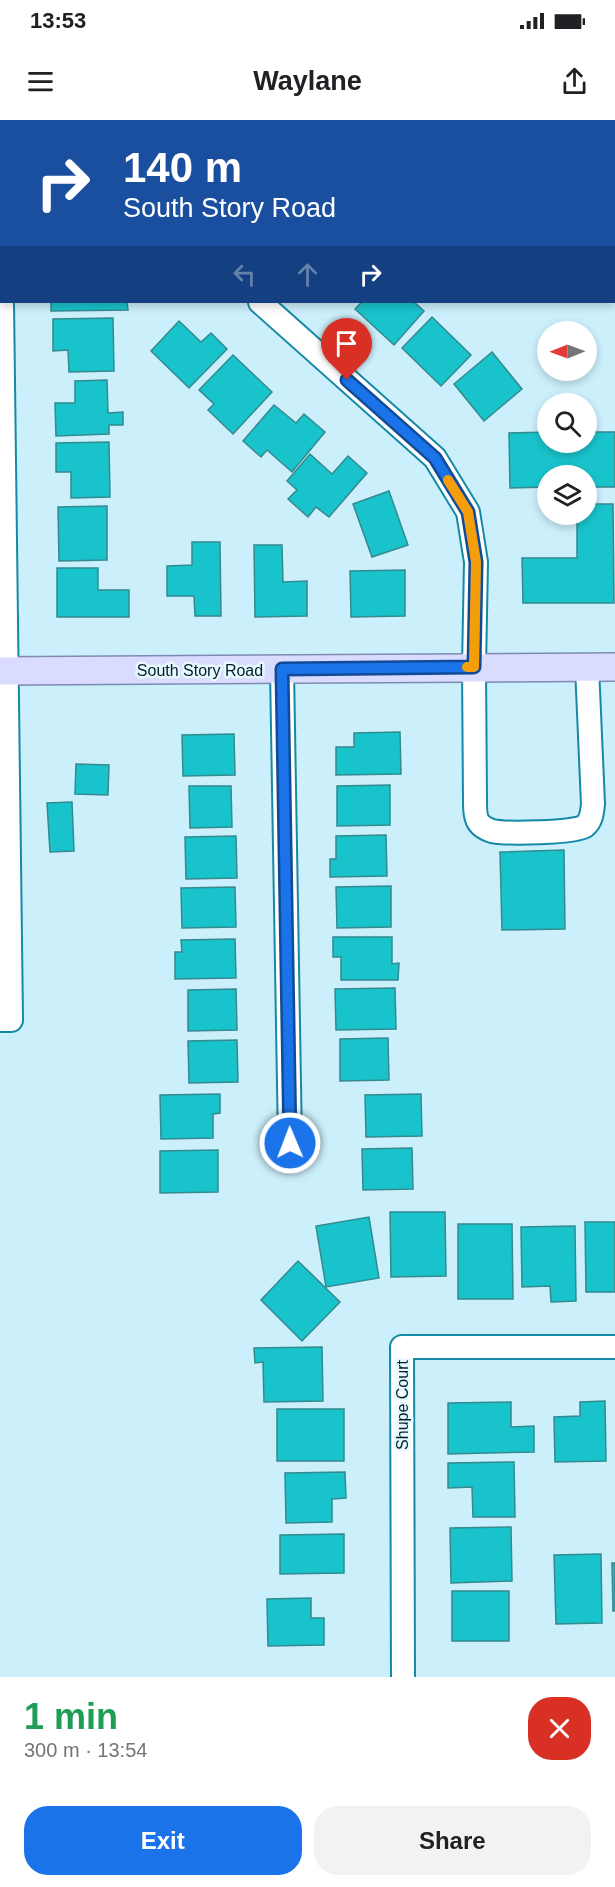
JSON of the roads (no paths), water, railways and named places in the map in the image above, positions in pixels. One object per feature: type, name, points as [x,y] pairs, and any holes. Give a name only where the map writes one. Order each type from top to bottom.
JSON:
[{"type":"main road","name":"South Story Road","points":[[4,671],[615,667]]},
{"type":"street","points":[[0,1020],[11,1020],[4,671],[2,303]]},
{"type":"street","points":[[261,303],[435,458],[468,512],[476,562],[474,801],[479,824],[490,831],[561,832],[585,826],[591,818],[593,804],[587,667]]},
{"type":"street","points":[[282,669],[290,1143]]},
{"type":"street","name":"Shupe Court","points":[[403,1677],[402,1347],[615,1347]]}]
